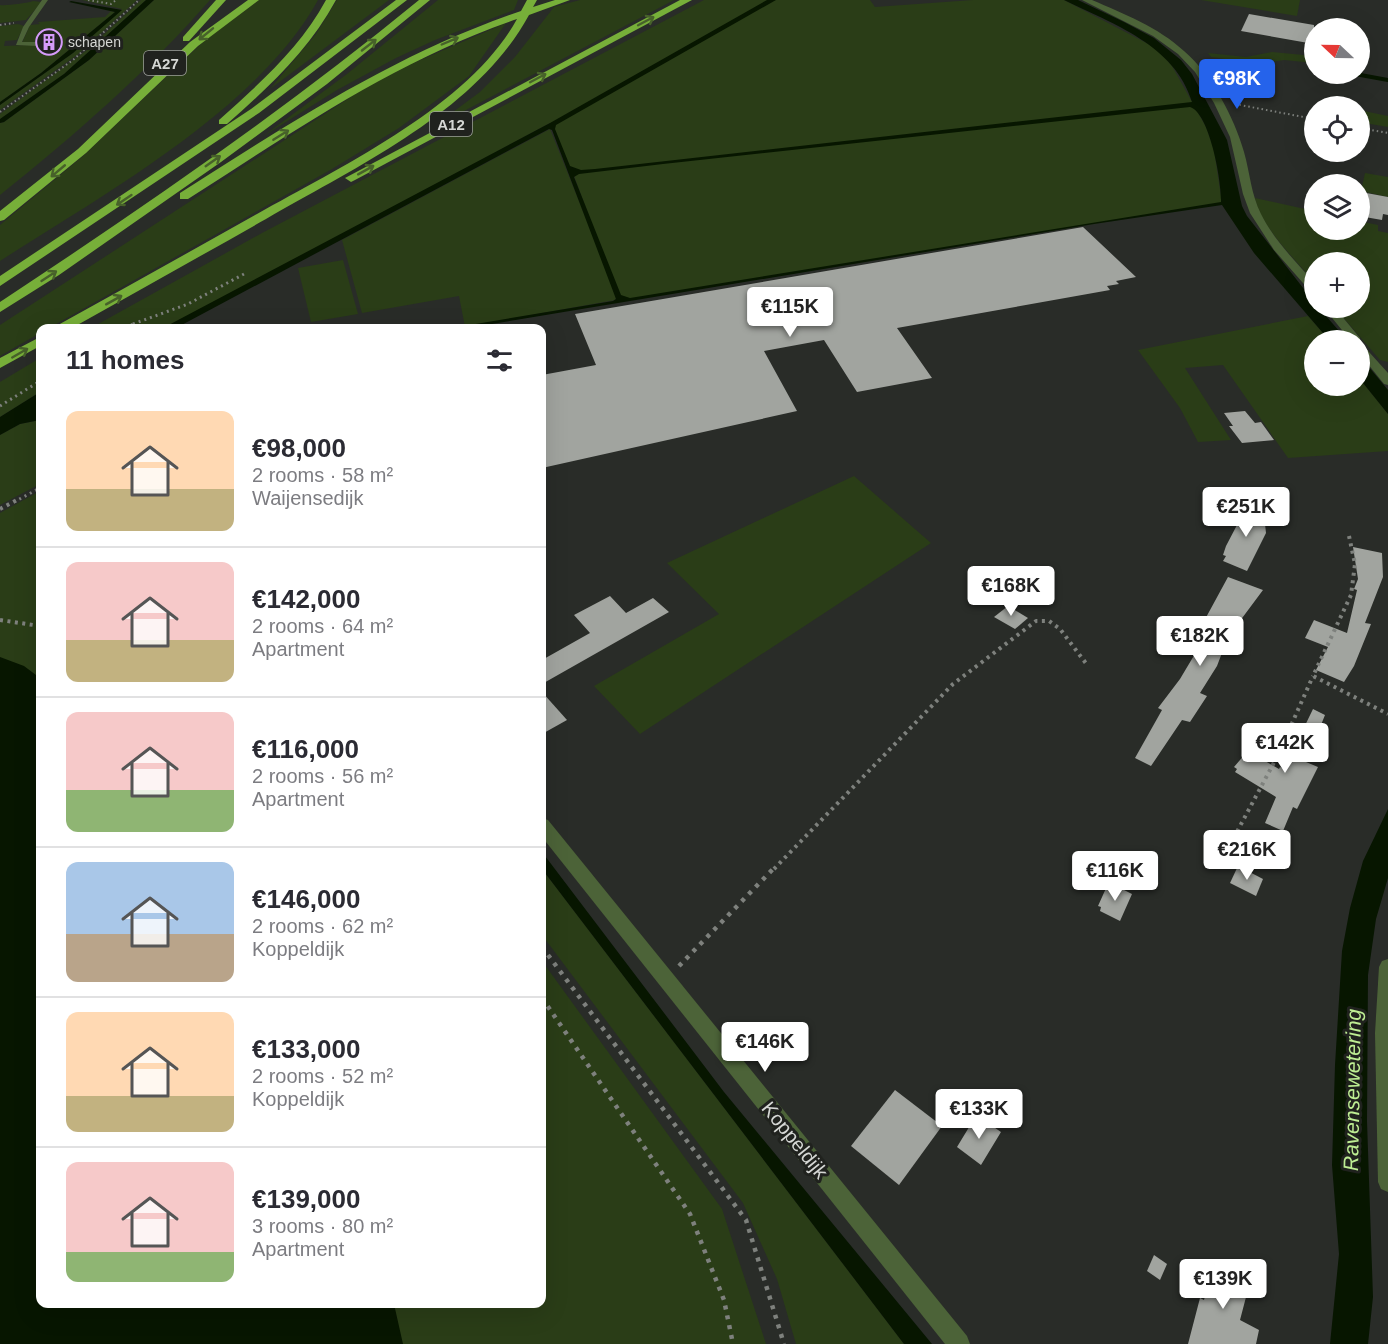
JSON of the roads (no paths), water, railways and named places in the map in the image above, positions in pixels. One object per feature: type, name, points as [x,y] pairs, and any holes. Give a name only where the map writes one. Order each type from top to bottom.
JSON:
[{"type":"highway","name":"A27","points":[[110,126],[132,95],[159,69],[221,0]]},
{"type":"highway","points":[[0,217],[110,126],[194,44],[254,0]]},
{"type":"highway","points":[[172,167],[262,88],[295,54],[313,31],[332,0]]},
{"type":"highway","points":[[0,282],[280,93],[402,0]]},
{"type":"highway","points":[[0,308],[118,230],[302,96],[425,0]]},
{"type":"highway","name":"A12","points":[[70,324],[330,177],[411,127],[468,84],[510,39],[532,0]]},
{"type":"highway","points":[[118,230],[178,199],[342,96],[412,58],[480,29],[565,0]]},
{"type":"highway","name":"A12","points":[[236,231],[266,225],[687,0]]},
{"type":"highway","points":[[0,364],[36,343]]},
{"type":"street","points":[[1086,0],[1165,40],[1192,63],[1225,116],[1239,149],[1250,201],[1265,230],[1304,277]]},
{"type":"street","points":[[1337,318],[1348,330]]},
{"type":"street","points":[[1370,359],[1388,381]]},
{"type":"street","name":"Koppeldijk","points":[[546,830],[959,1344]]},
{"type":"street","points":[[1388,967],[1384,1033],[1388,1182]]},
{"type":"lane","points":[[37,44],[18,44],[29,22],[45,0]]},
{"type":"water","points":[[146,0],[154,0],[89,60],[0,123],[0,119],[64,74]]},
{"type":"water","points":[[767,0],[776,0],[556,125],[555,129],[570,166],[581,170],[595,169],[1192,102],[1184,82],[1172,65],[1157,51],[1122,28],[1064,0],[1078,0],[1154,38],[1181,60],[1192,74],[1227,140],[1242,206],[1247,216],[1304,289],[1304,311],[1254,253],[1222,205],[1094,224],[492,324],[476,324],[616,299],[552,130],[549,129],[183,324],[171,324],[550,123]],"holes":[[[1190,107],[1197,112],[1209,135],[1219,180],[1221,202],[630,298],[621,295],[574,177],[579,174],[663,164]]]},
{"type":"water","points":[[69,2],[122,10],[73,53],[0,105],[0,102],[41,73],[115,12]]},
{"type":"water","points":[[1310,318],[1328,318],[1338,330],[1320,330]]},
{"type":"water","points":[[1370,368],[1388,390],[1388,414],[1370,392]]},
{"type":"water","points":[[36,394],[36,421],[20,424],[0,435],[0,417]]},
{"type":"water","points":[[0,657],[24,666],[36,675],[36,1308],[395,1308],[403,1344],[0,1344]]},
{"type":"water","name":"Ravensewetering","points":[[1388,809],[1388,878],[1376,919],[1368,975],[1367,1121],[1373,1297],[1368,1344],[1330,1344],[1339,1254],[1332,1165],[1342,951],[1350,908],[1363,861]]},
{"type":"water","points":[[546,857],[724,1092],[932,1344],[904,1344],[546,874]]},
{"type":"waterway","points":[[1370,77],[1388,80]]},
{"type":"place","name":"schapen","points":[[49,42]]}]
